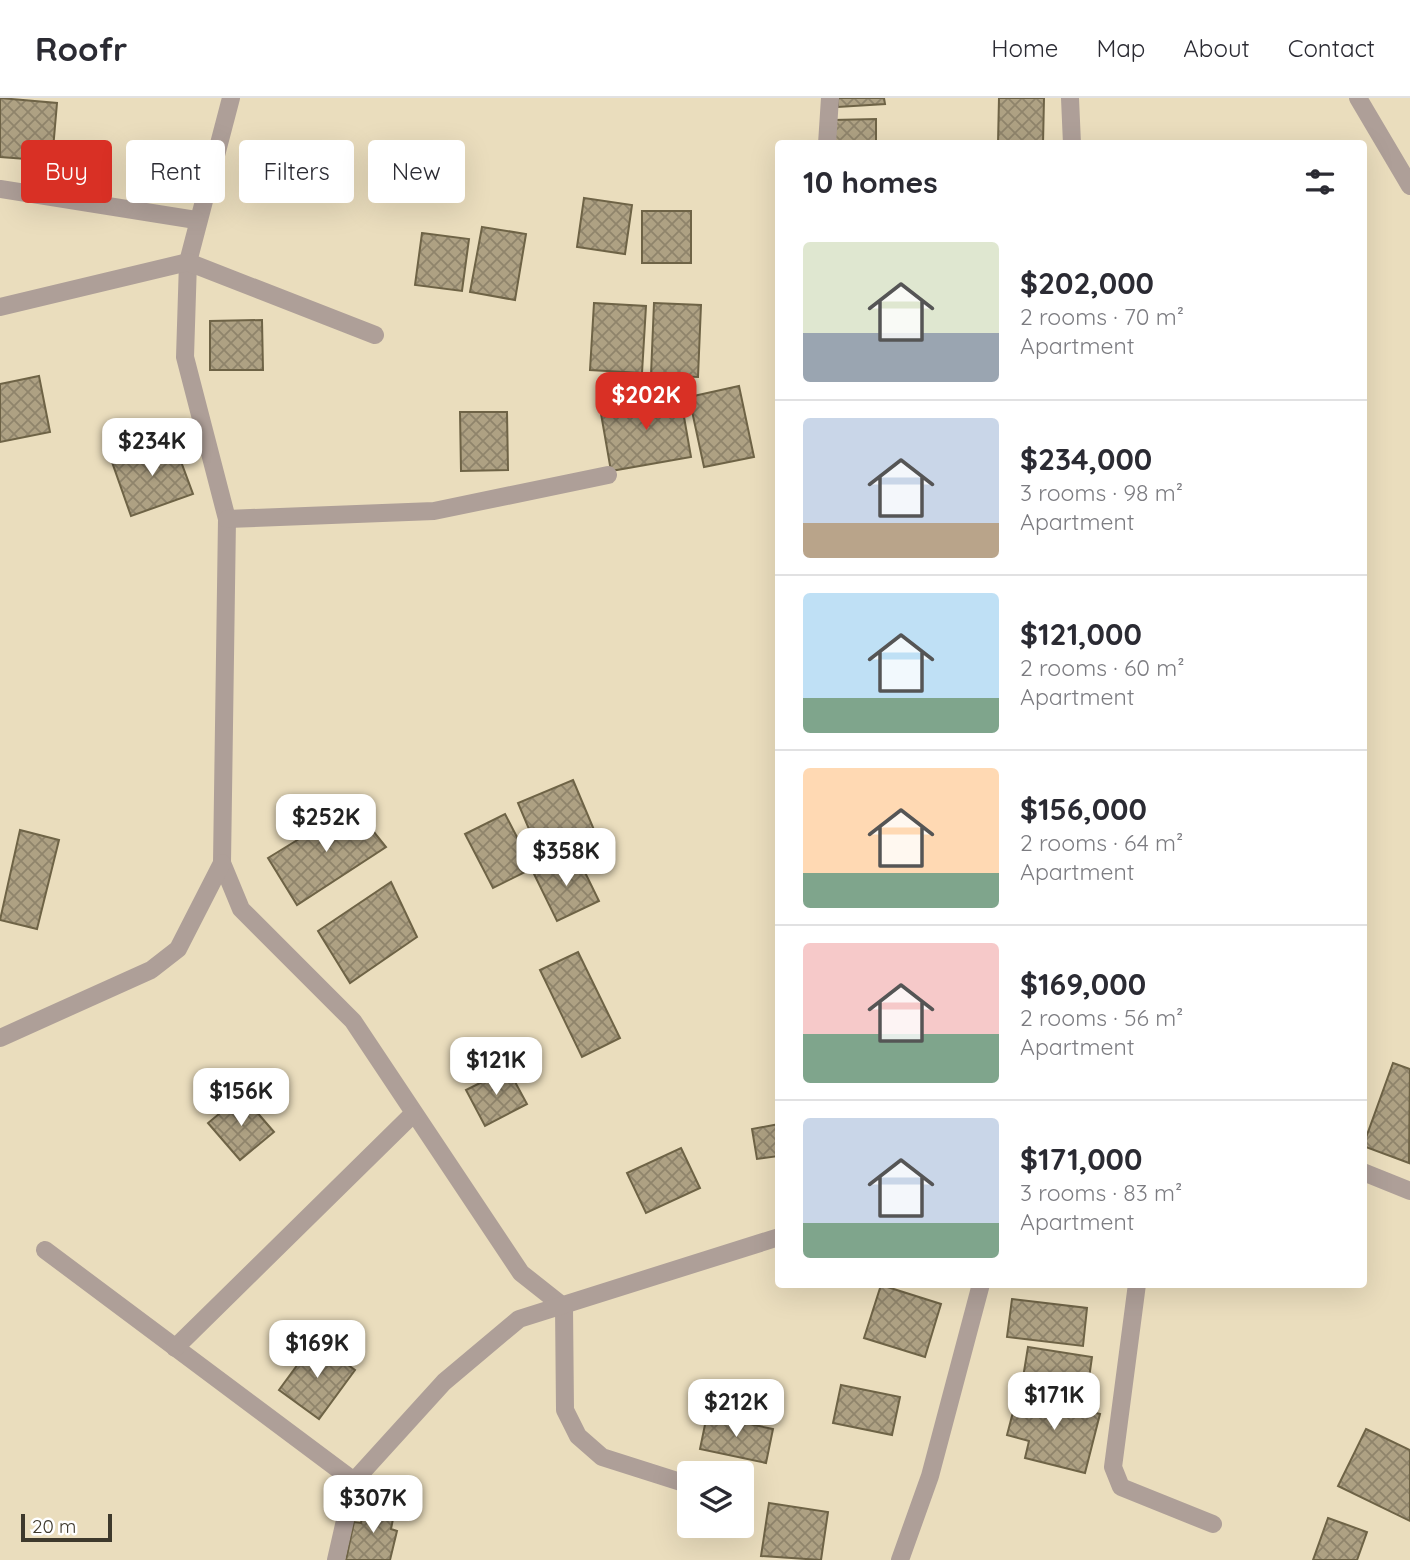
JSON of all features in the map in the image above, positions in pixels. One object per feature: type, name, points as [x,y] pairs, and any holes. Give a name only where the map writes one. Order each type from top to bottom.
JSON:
[{"type":"street","points":[[231,98],[188,262],[184,357],[227,519],[222,863],[241,909],[353,1021],[521,1273],[564,1307]]},
{"type":"street","points":[[827,140],[830,98]]},
{"type":"street","points":[[1070,98],[1072,140]]},
{"type":"street","points":[[1358,98],[1410,186]]},
{"type":"street","points":[[0,189],[197,220]]},
{"type":"street","points":[[0,307],[188,262],[375,335]]},
{"type":"street","points":[[227,519],[434,510],[608,475]]},
{"type":"street","points":[[0,1038],[151,970],[178,949],[222,863]]},
{"type":"street","points":[[174,1348],[413,1114]]},
{"type":"street","points":[[1367,1174],[1410,1191]]},
{"type":"street","points":[[336,1560],[354,1481],[444,1381],[519,1319],[775,1238]]},
{"type":"street","points":[[45,1250],[354,1481]]},
{"type":"street","points":[[900,1560],[930,1476],[980,1288]]},
{"type":"street","points":[[1136,1288],[1113,1467],[1121,1487],[1213,1524]]},
{"type":"street","points":[[564,1307],[565,1410],[578,1436],[602,1457],[677,1481]]},
{"type":"building","points":[[0,98],[57,103],[54,140],[21,140],[21,159],[0,157]]},
{"type":"building","points":[[837,98],[884,98],[885,104],[838,107]]},
{"type":"building","points":[[999,98],[1044,98],[1043,140],[998,140]]},
{"type":"building","points":[[876,119],[876,140],[833,140],[833,120]]},
{"type":"building","points":[[584,198],[632,205],[625,254],[577,247]]},
{"type":"building","points":[[642,211],[691,211],[691,263],[642,263]]},
{"type":"building","points":[[482,227],[526,234],[515,300],[470,292]]},
{"type":"building","points":[[422,233],[469,239],[462,291],[415,285]]},
{"type":"building","points":[[594,303],[646,306],[642,373],[590,370]]},
{"type":"building","points":[[654,303],[701,305],[698,377],[651,375]]},
{"type":"building","points":[[262,320],[263,370],[210,370],[210,321]]},
{"type":"building","points":[[39,376],[50,432],[0,442],[0,384]]},
{"type":"building","points":[[739,386],[754,457],[704,467],[689,397]]},
{"type":"building","points":[[680,394],[691,457],[611,471],[600,408]]},
{"type":"building","points":[[460,412],[507,412],[508,470],[461,471]]},
{"type":"building","points":[[173,440],[193,494],[131,516],[112,462]]},
{"type":"building","points":[[573,780],[597,837],[542,860],[518,803]]},
{"type":"building","points":[[353,806],[386,847],[297,905],[268,858]]},
{"type":"building","points":[[505,814],[533,868],[493,888],[465,834]]},
{"type":"building","points":[[20,830],[59,840],[37,929],[0,920]]},
{"type":"building","points":[[576,854],[599,901],[557,921],[534,874]]},
{"type":"building","points":[[391,882],[417,937],[350,983],[318,931]]},
{"type":"building","points":[[578,952],[620,1038],[582,1057],[540,970]]},
{"type":"building","points":[[1393,1063],[1410,1069],[1409,1163],[1367,1147],[1367,1135]]},
{"type":"building","points":[[508,1069],[527,1104],[485,1126],[466,1090]]},
{"type":"building","points":[[242,1095],[274,1132],[240,1160],[208,1123]]},
{"type":"building","points":[[775,1125],[775,1157],[757,1159],[752,1129]]},
{"type":"building","points":[[681,1148],[700,1188],[646,1213],[627,1173]]},
{"type":"building","points":[[880,1288],[890,1288],[941,1304],[925,1357],[864,1338]]},
{"type":"building","points":[[1012,1299],[1087,1308],[1083,1346],[1007,1337]]},
{"type":"building","points":[[315,1341],[355,1370],[319,1419],[279,1390]]},
{"type":"building","points":[[1028,1347],[1092,1357],[1086,1399],[1021,1390]]},
{"type":"building","points":[[841,1385],[900,1397],[892,1435],[833,1423]]},
{"type":"building","points":[[1018,1393],[1100,1414],[1085,1473],[1025,1458],[1029,1441],[1007,1435]]},
{"type":"building","points":[[707,1415],[773,1429],[766,1463],[700,1449]]},
{"type":"building","points":[[1366,1429],[1410,1450],[1410,1521],[1338,1486]]},
{"type":"building","points":[[365,1503],[395,1509],[391,1529],[397,1531],[390,1560],[346,1560],[354,1522],[361,1523]]},
{"type":"building","points":[[769,1503],[828,1512],[821,1560],[761,1556]]},
{"type":"building","points":[[1328,1518],[1367,1532],[1357,1560],[1313,1560]]}]
